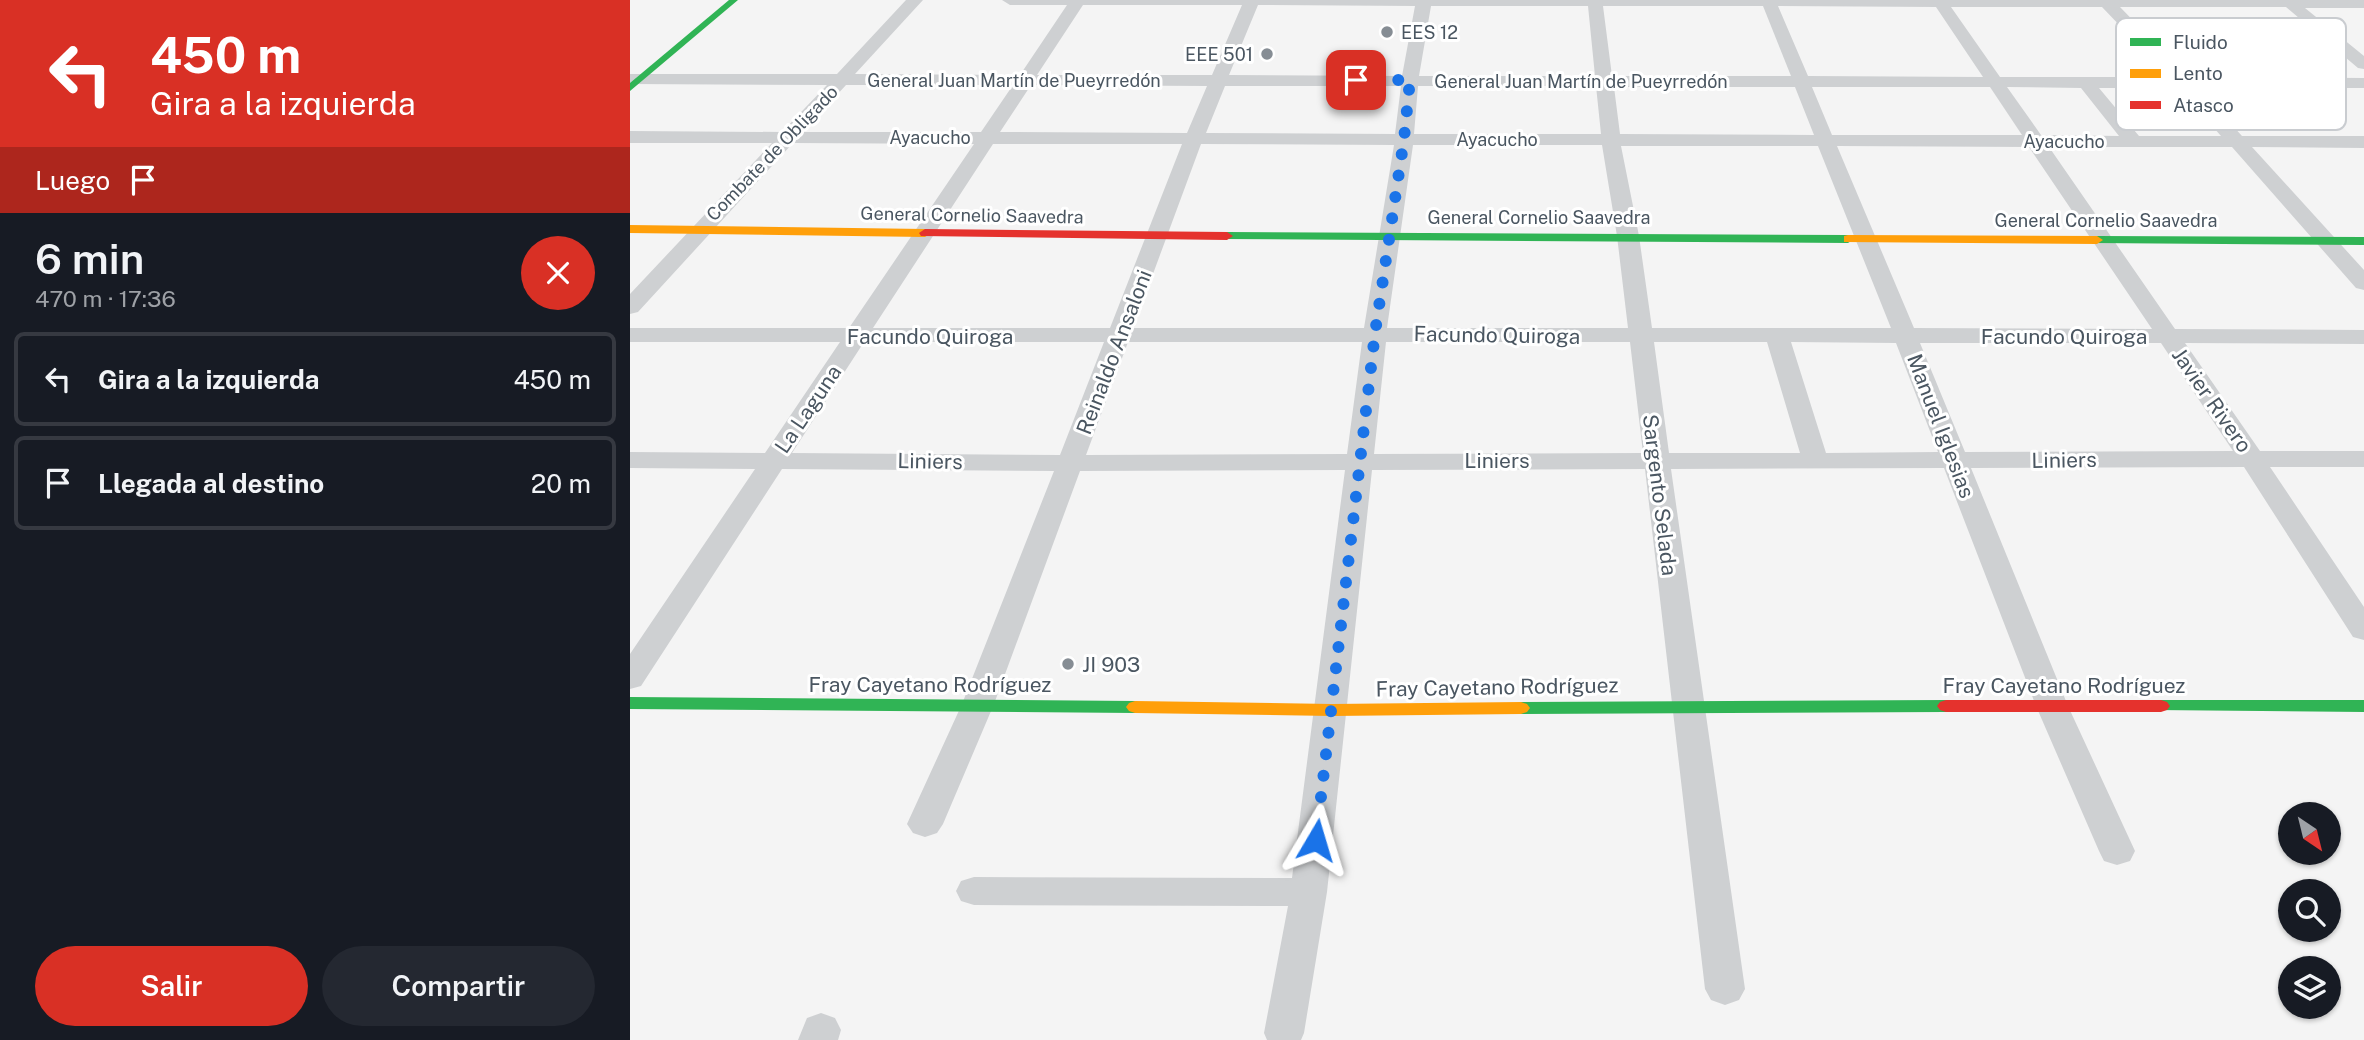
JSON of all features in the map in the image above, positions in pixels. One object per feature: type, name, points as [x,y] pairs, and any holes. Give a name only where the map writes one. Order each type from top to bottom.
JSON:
[{"type":"street","points":[[728,0],[740,0]]},
{"type":"street","points":[[634,82],[734,0]]},
{"type":"street","name":"Combate de Obligado","points":[[630,307],[915,0]]},
{"type":"street","points":[[1010,0],[2364,3]]},
{"type":"street","name":"La Laguna","points":[[630,678],[1078,0]]},
{"type":"street","name":"Reinaldo Ansaloni","points":[[925,824],[978,704],[1195,136],[1220,81],[1251,0]]},
{"type":"street","points":[[1284,1033],[1310,892],[1375,333],[1404,139],[1410,80],[1424,1]]},
{"type":"street","name":"Sargento Selada","points":[[1595,1],[1611,140],[1628,236],[1725,989]]},
{"type":"street","name":"Manuel Iglesias","points":[[1768,1],[1905,335],[2052,706],[2117,851]]},
{"type":"street","name":"Javier Rivero","points":[[1940,1],[2253,459],[2364,630]]},
{"type":"street","points":[[2105,1],[2121,18]]},
{"type":"street","points":[[2287,1],[2308,18]]},
{"type":"street","points":[[2346,49],[2364,64]]},
{"type":"street","name":"General Juan Martín de Pueyrredón","points":[[634,82],[1028,79],[2116,83]]},
{"type":"street","points":[[2086,83],[2116,120]]},
{"type":"street","name":"General Juan Martín de Pueyrredón","points":[[2346,83],[2364,83]]},
{"type":"street","points":[[2124,130],[2133,141]]},
{"type":"street","points":[[2224,130],[2364,283]]},
{"type":"street","name":"Ayacucho","points":[[630,137],[1195,136],[2364,142]]},
{"type":"street","name":"General Cornelio Saavedra","points":[[630,229],[1159,236],[2364,241]]},
{"type":"street","name":"Facundo Quiroga","points":[[630,335],[1120,337],[1375,333],[1777,337],[2364,337]]},
{"type":"street","points":[[1777,337],[1816,462]]},
{"type":"street","name":"Liniers","points":[[630,460],[1070,463],[1360,460],[1816,462],[2364,459]]},
{"type":"street","name":"Fray Cayetano Rodríguez","points":[[630,703],[978,704],[1332,710],[1688,706],[2364,706]]},
{"type":"street","points":[[974,891],[1310,892]]},
{"type":"traffic: fast","points":[[630,88],[734,0]]},
{"type":"traffic: fast","points":[[1227,236],[1848,239]]},
{"type":"traffic: fast","points":[[2097,240],[2364,241]]},
{"type":"traffic: fast","points":[[630,703],[1135,707]]},
{"type":"traffic: fast","points":[[1521,708],[1946,706]]},
{"type":"traffic: fast","points":[[2161,706],[2364,706]]},
{"type":"traffic: slow","points":[[630,229],[925,233]]},
{"type":"traffic: slow","points":[[1848,239],[2097,240]]},
{"type":"traffic: slow","points":[[1135,707],[1332,710],[1521,708]]},
{"type":"traffic: jam","points":[[925,233],[1227,236]]},
{"type":"traffic: jam","points":[[1946,706],[2161,706]]},
{"type":"place","name":"EES 12","points":[[1387,32]]},
{"type":"place","name":"EEE 501","points":[[1267,54]]},
{"type":"place","name":"JI 903","points":[[1068,664]]},
{"type":"route","points":[[1316,840],[1375,333],[1404,139],[1410,80],[1356,80]]}]
